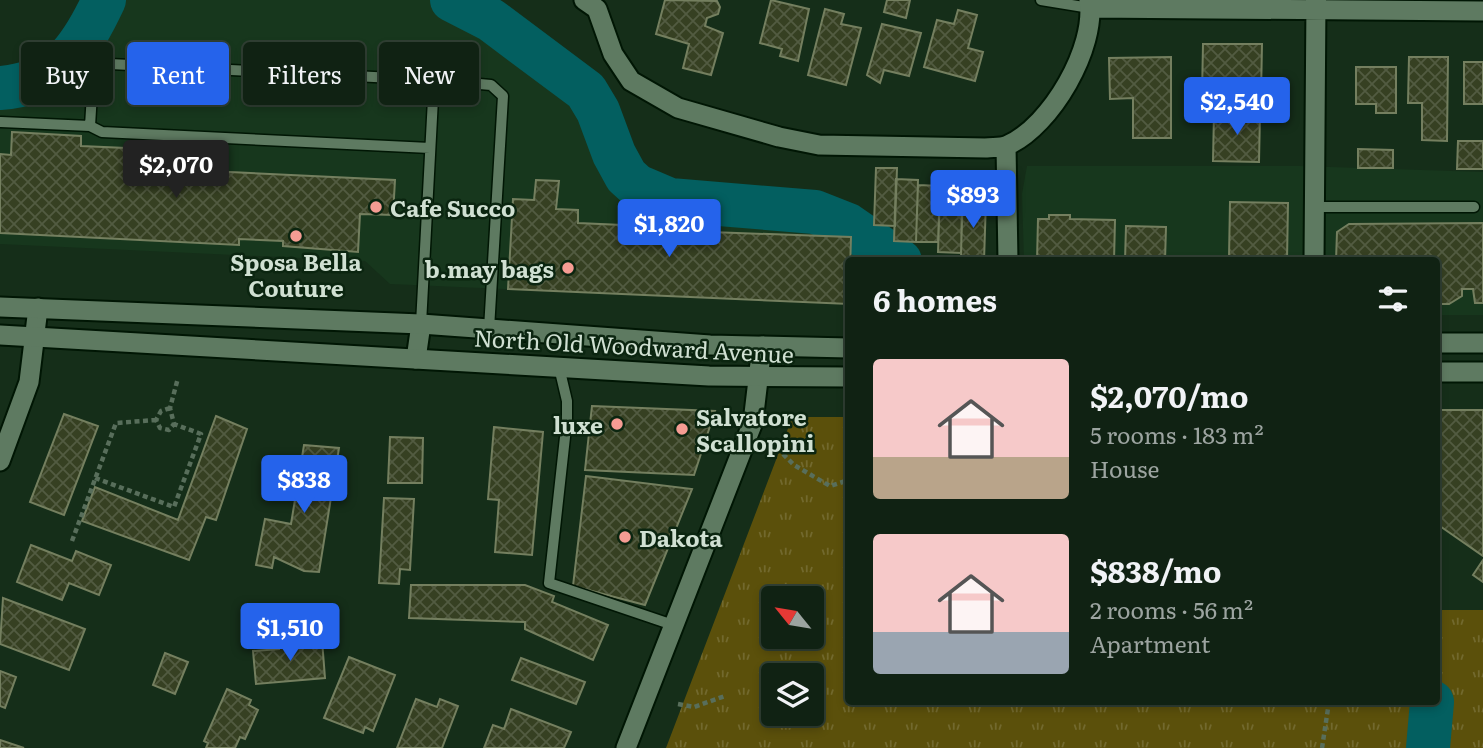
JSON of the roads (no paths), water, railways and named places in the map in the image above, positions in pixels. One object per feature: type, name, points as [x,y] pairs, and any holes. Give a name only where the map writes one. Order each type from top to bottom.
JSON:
[{"type":"street","points":[[594,3],[621,69],[646,92],[678,108],[779,137],[829,146],[1006,146],[1025,134],[1060,93],[1084,49],[1090,25],[1090,4],[1316,5],[1483,11]]},
{"type":"street","points":[[1314,257],[1316,5]]},
{"type":"street","points":[[1006,146],[1008,257]]},
{"type":"street","name":"North Old Woodward Avenue","points":[[0,307],[421,324],[762,346],[845,348]]},
{"type":"street","points":[[0,461],[29,382],[38,309]]},
{"type":"street","points":[[416,359],[421,324]]},
{"type":"street","name":"North Old Woodward Avenue","points":[[0,335],[760,377],[845,377]]},
{"type":"street","points":[[1440,343],[1483,343]]},
{"type":"street","points":[[626,748],[753,422],[762,346]]},
{"type":"street","points":[[1440,372],[1483,372]]},
{"type":"lane","points":[[1041,0],[1090,4]]},
{"type":"lane","points":[[90,126],[93,77],[103,65],[379,77]]},
{"type":"lane","points":[[479,84],[491,85],[503,96],[489,329]]},
{"type":"lane","points":[[421,324],[433,105]]},
{"type":"lane","points":[[1,122],[90,126],[102,132],[430,148]]},
{"type":"lane","points":[[1314,207],[1474,207]]},
{"type":"lane","points":[[559,367],[567,401],[567,419],[549,583],[673,625]]},
{"type":"waterway","points":[[0,88],[37,79],[65,61],[86,34],[104,0]]},
{"type":"waterway","points":[[452,0],[491,20],[586,91],[598,111],[614,154],[626,176],[637,186],[670,200],[815,212],[848,225],[894,257]]},
{"type":"waterway","points":[[1428,748],[1432,705]]},
{"type":"place","name":"Cafe Succo","points":[[376,207]]},
{"type":"place","name":"Sposa Bella Couture","points":[[296,236]]},
{"type":"place","name":"b.may bags","points":[[568,268]]},
{"type":"place","name":"luxe","points":[[617,424]]},
{"type":"place","name":"Salvatore Scallopini","points":[[682,429]]},
{"type":"place","name":"Dakota","points":[[625,537]]}]
